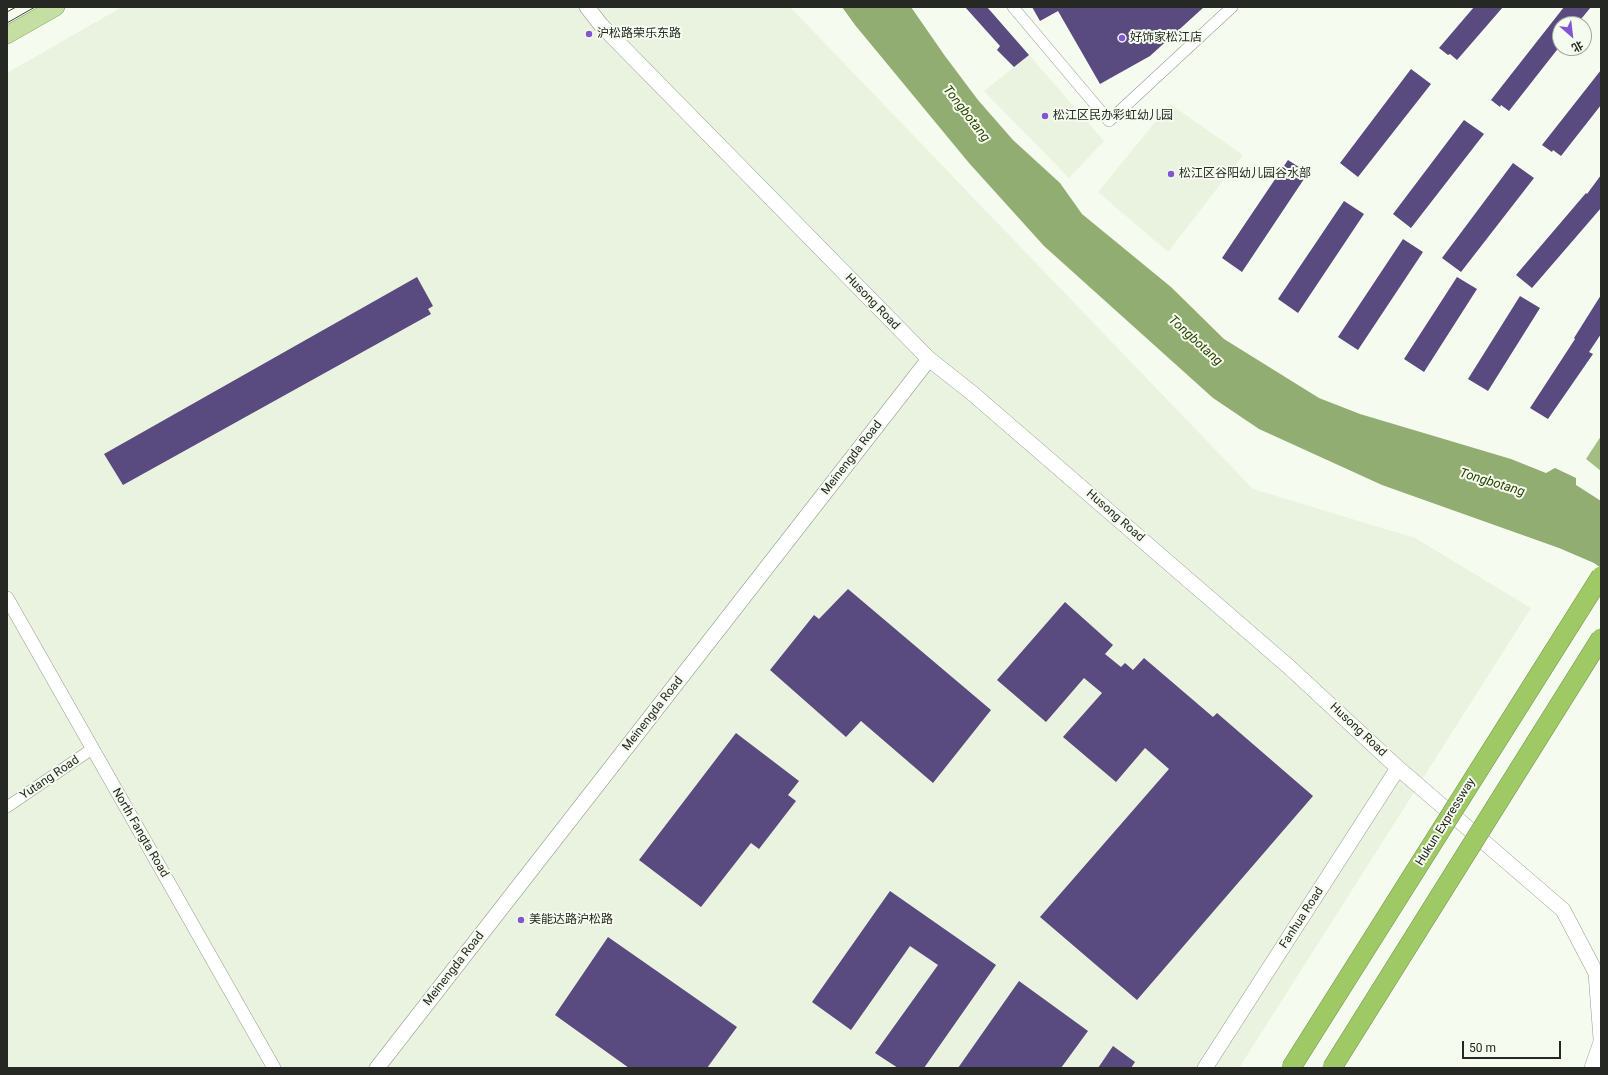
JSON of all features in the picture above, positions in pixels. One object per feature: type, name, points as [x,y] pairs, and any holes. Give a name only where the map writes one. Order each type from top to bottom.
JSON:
[{"type":"highway","name":"Hukun Expressway","points":[[1291,1068],[1601,576]]},
{"type":"highway","points":[[1332,1068],[1601,638]]},
{"type":"main road","points":[[7,35],[56,7]]},
{"type":"main road","name":"Husong Road","points":[[586,7],[601,25],[929,359],[978,398],[1288,666],[1398,768],[1563,910],[1596,973],[1601,1040],[1592,1068]]},
{"type":"main road","name":"Meinengda Road","points":[[377,1068],[929,359]]},
{"type":"main road","name":"Fanhua Road","points":[[1205,1068],[1398,768]]},
{"type":"street","points":[[1013,7],[1109,121],[1232,7]]},
{"type":"street","name":"North Fangta Road","points":[[7,598],[274,1068]]},
{"type":"street","name":"Yutang Road","points":[[7,807],[92,748]]},
{"type":"shaded area","points":[[122,7],[790,7],[1253,489],[1415,538],[1531,608],[1239,1068],[7,1068],[7,73]]},
{"type":"shaded area","name":"松江区民办彩虹幼儿园","points":[[1029,55],[1104,141],[1069,178],[984,91]]},
{"type":"shaded area","name":"松江区谷阳幼儿园谷水部","points":[[1170,104],[1243,155],[1168,252],[1098,192]]},
{"type":"shaded area","points":[[1601,436],[1601,471],[1586,459]]},
{"type":"water","name":"Tongbotang","points":[[842,7],[911,7],[978,100],[1013,140],[1060,183],[1082,214],[1171,287],[1224,339],[1319,398],[1360,414],[1511,459],[1546,473],[1555,468],[1576,478],[1576,485],[1601,501],[1601,568],[1594,563],[1559,548],[1382,485],[1259,429],[1213,398],[1044,246],[969,163],[855,25]]},
{"type":"building","points":[[965,7],[987,7],[1029,55],[1014,67],[997,50],[1000,46]]},
{"type":"building","name":"好饰家松江店","points":[[1032,7],[1204,7],[1150,56],[1100,84],[1058,11],[1040,21]]},
{"type":"building","points":[[1474,7],[1503,7],[1457,60],[1439,48]]},
{"type":"building","points":[[1564,7],[1591,7],[1584,16],[1557,16]]},
{"type":"building","points":[[1552,22],[1552,56],[1509,111],[1501,105],[1500,107],[1491,100]]},
{"type":"building","points":[[1411,69],[1431,84],[1358,177],[1340,163]]},
{"type":"building","points":[[1601,70],[1601,105],[1561,156],[1553,150],[1552,152],[1542,145]]},
{"type":"building","points":[[1464,120],[1484,134],[1411,228],[1393,214]]},
{"type":"building","points":[[1288,160],[1308,173],[1242,272],[1222,258]]},
{"type":"building","points":[[1513,163],[1534,178],[1461,272],[1442,258]]},
{"type":"building","points":[[1601,175],[1601,208],[1532,288],[1516,275],[1586,193],[1587,194]]},
{"type":"building","points":[[1344,201],[1364,214],[1298,313],[1278,299]]},
{"type":"building","points":[[1403,239],[1423,252],[1358,350],[1338,337]]},
{"type":"building","points":[[417,277],[433,306],[428,309],[431,314],[123,485],[104,454]]},
{"type":"building","points":[[1457,277],[1477,289],[1424,372],[1404,359]]},
{"type":"building","points":[[1601,295],[1601,334],[1589,352],[1593,354],[1548,419],[1530,408],[1575,339],[1574,338]]},
{"type":"building","points":[[1520,296],[1540,308],[1488,391],[1468,379]]},
{"type":"building","points":[[848,589],[991,710],[933,783],[861,721],[846,737],[770,670],[814,615],[819,619]]},
{"type":"building","points":[[1065,602],[1113,645],[1105,654],[1121,667],[1125,663],[1133,670],[1144,658],[1213,717],[1217,713],[1313,796],[1137,1000],[1040,917],[1169,769],[1145,748],[1116,782],[1063,737],[1102,693],[1084,678],[1046,722],[997,680]]},
{"type":"building","points":[[736,733],[799,781],[788,795],[796,801],[759,849],[751,843],[701,907],[639,860]]},
{"type":"building","points":[[890,891],[996,965],[924,1068],[898,1068],[875,1053],[938,965],[910,946],[851,1030],[812,1002]]},
{"type":"building","points":[[608,937],[737,1027],[707,1068],[629,1068],[555,1015]]},
{"type":"building","points":[[1019,981],[1088,1031],[1061,1068],[958,1068]]},
{"type":"building","points":[[1113,1046],[1135,1062],[1131,1068],[1098,1068]]},
{"type":"tram line","points":[[7,12],[16,7]]},
{"type":"tram line","points":[[7,23],[35,7]]},
{"type":"place","name":"沪松路荣乐东路","points":[[589,34]]},
{"type":"place","name":"好饰家松江店","points":[[1122,38]]},
{"type":"place","name":"松江区民办彩虹幼儿园","points":[[1045,116]]},
{"type":"place","name":"松江区谷阳幼儿园谷水部","points":[[1171,174]]},
{"type":"place","name":"美能达路沪松路","points":[[521,920]]}]
